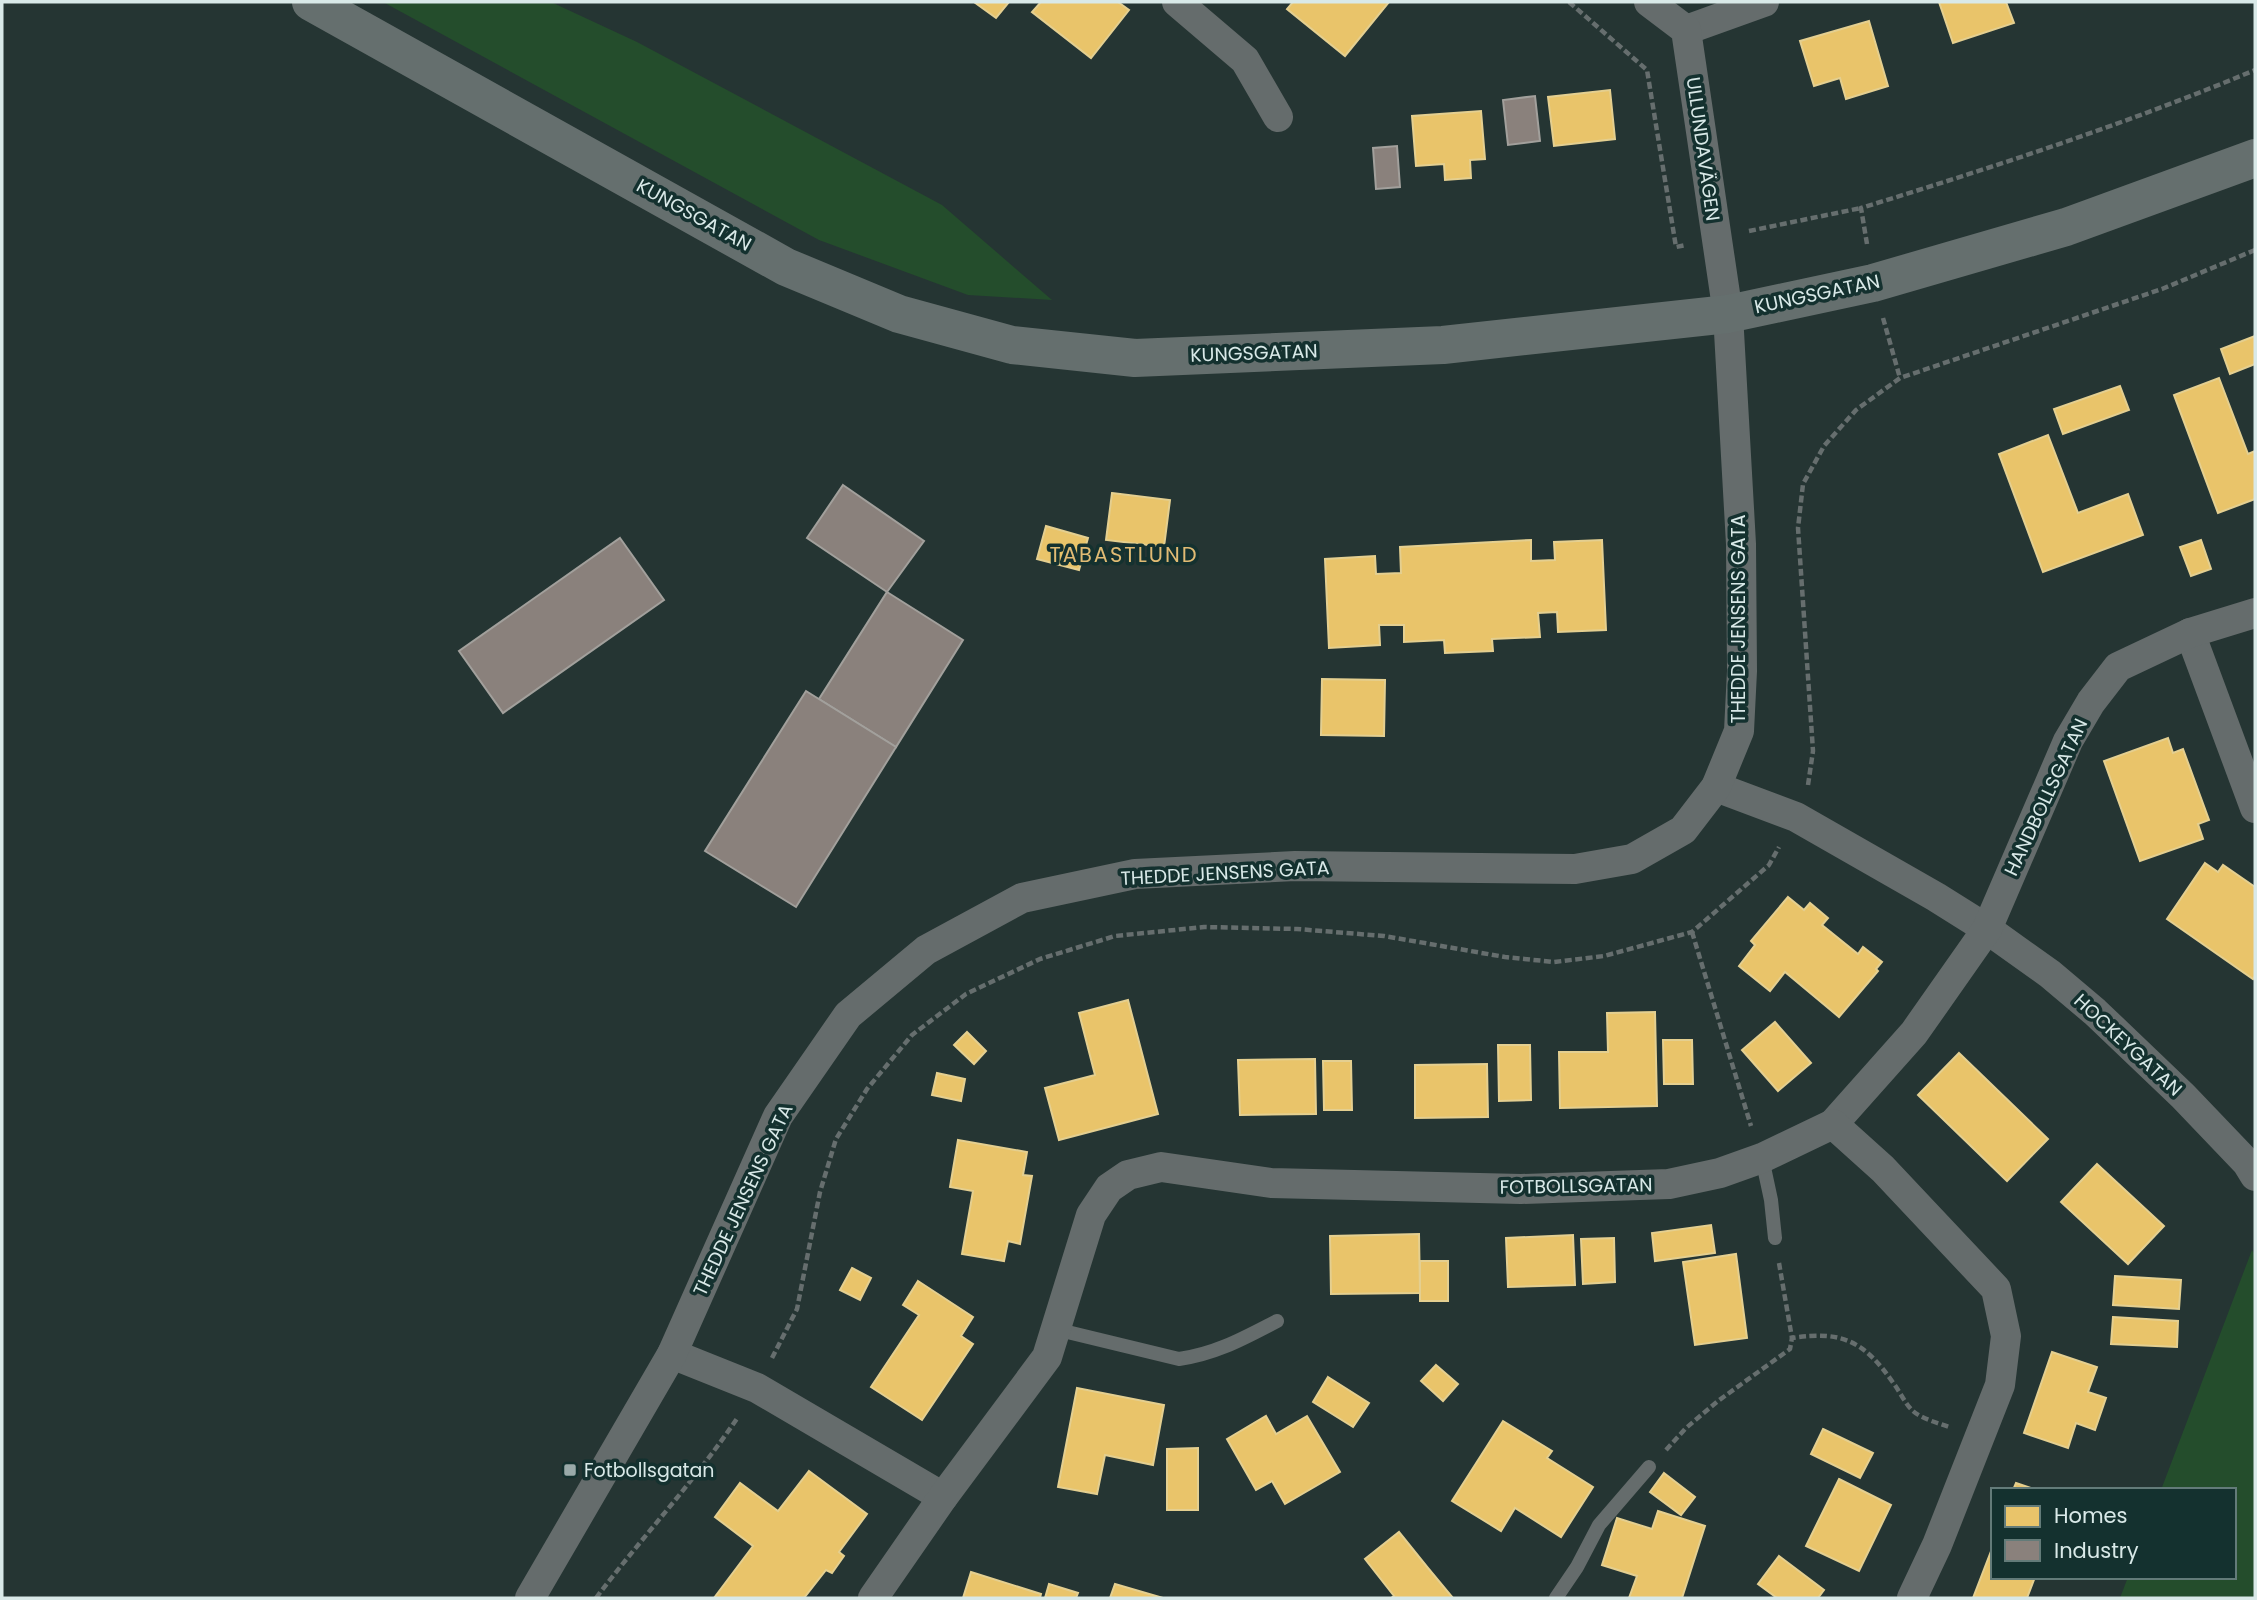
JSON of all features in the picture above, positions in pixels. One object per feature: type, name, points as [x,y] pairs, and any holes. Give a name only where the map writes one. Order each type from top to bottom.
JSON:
[{"type":"street","name":"KUNGSGATAN","points":[[311,2],[786,267],[899,314],[1012,345],[1135,358],[1443,345],[1728,314],[1873,283],[2066,227],[2255,158]]},
{"type":"street","points":[[1177,2],[1245,60],[1278,117]]},
{"type":"street","points":[[1649,2],[1686,30]]},
{"type":"street","points":[[1686,30],[1711,2]]},
{"type":"street","points":[[1686,30],[1764,2]]},
{"type":"street","name":"ULLUNDAVÄGEN","points":[[1686,30],[1728,314]]},
{"type":"street","name":"THEDDE JENSENS GATA","points":[[530,1598],[672,1354],[778,1116],[848,1015],[926,950],[1022,898],[1135,874],[1295,866],[1575,869],[1632,859],[1683,830],[1716,787],[1739,731],[1742,671],[1741,544],[1728,314]]},
{"type":"street","name":"HANDBOLLSGATAN","points":[[1833,1124],[1914,1033],[1987,929],[2068,741],[2091,702],[2118,667],[2190,633],[2255,613]]},
{"type":"street","points":[[2190,633],[2255,808]]},
{"type":"street","points":[[1716,787],[1796,817],[1987,929]]},
{"type":"street","name":"HOCKEYGATAN","points":[[1987,929],[2050,974],[2095,1012],[2183,1096],[2247,1163],[2255,1176]]},
{"type":"street","points":[[1833,1124],[1883,1169],[1996,1289],[2006,1336],[2000,1385],[1937,1545],[1912,1598]]},
{"type":"street","name":"FOTBOLLSGATAN","points":[[873,1598],[1046,1357],[1091,1214],[1109,1188],[1128,1175],[1161,1167],[1271,1183],[1521,1189],[1669,1184],[1720,1173],[1762,1158],[1833,1124]]},
{"type":"street","points":[[672,1354],[757,1388],[943,1497]]},
{"type":"lane","points":[[1762,1158],[1771,1200],[1775,1238]]},
{"type":"lane","points":[[1055,1329],[1179,1359],[1225,1349],[1277,1321]]},
{"type":"lane","points":[[1556,1598],[1600,1525],[1649,1467]]},
{"type":"path","points":[[1900,377],[1873,283],[1861,208],[2000,165],[2183,100],[2255,70]]},
{"type":"path","points":[[1692,932],[1762,1158]]},
{"type":"path","points":[[1649,1467],[1686,1428],[1718,1401],[1790,1349],[1792,1338],[1775,1238]]},
{"type":"path","points":[[1792,1338],[1810,1335],[1844,1338],[1862,1347],[1887,1374],[1913,1412],[1979,1439]]},
{"type":"green space","points":[[383,2],[551,2],[637,42],[942,205],[1052,300],[968,295],[819,240]]},
{"type":"green space","points":[[2252,1250],[2255,1255],[2255,1598],[2120,1598],[2127,1579],[2236,1579],[2236,1488],[2162,1488]]},
{"type":"building: Homes","points":[[974,2],[1009,2],[996,18]]},
{"type":"building: Homes","points":[[1041,2],[1118,2],[1129,10],[1091,58],[1032,12]]},
{"type":"building: Homes","points":[[1293,2],[1389,2],[1345,56],[1287,9]]},
{"type":"building: Homes","points":[[1939,2],[2006,2],[2014,23],[1953,43]]},
{"type":"building: Homes","points":[[1869,21],[1888,86],[1846,99],[1840,78],[1814,86],[1800,41]]},
{"type":"building: Homes","points":[[1610,90],[1615,139],[1554,146],[1548,97]]},
{"type":"building: Homes","points":[[1481,111],[1485,159],[1470,160],[1471,178],[1445,180],[1444,164],[1416,166],[1412,116]]},
{"type":"building: Homes","points":[[2255,336],[2255,364],[2230,374],[2221,349]]},
{"type":"building: Homes","points":[[2219,378],[2248,454],[2255,451],[2255,499],[2218,513],[2174,395]]},
{"type":"building: Homes","points":[[2120,386],[2129,410],[2063,434],[2054,409]]},
{"type":"building: Homes","points":[[2048,435],[2078,513],[2128,494],[2143,535],[2043,572],[1999,454]]},
{"type":"building: Homes","points":[[1112,493],[1170,500],[1164,547],[1106,540]]},
{"type":"building: Homes","points":[[1046,526],[1088,538],[1079,570],[1037,559]]},
{"type":"building: Homes","points":[[1531,540],[1531,561],[1555,560],[1554,542],[1602,540],[1606,630],[1558,632],[1557,612],[1538,613],[1540,637],[1492,639],[1493,651],[1445,653],[1444,640],[1404,642],[1404,625],[1379,625],[1380,645],[1329,648],[1325,559],[1375,556],[1376,574],[1401,573],[1400,547]]},
{"type":"building: Homes","points":[[2201,540],[2211,569],[2191,576],[2180,547]]},
{"type":"building: Homes","points":[[1322,679],[1385,680],[1384,736],[1321,735]]},
{"type":"building: Homes","points":[[2168,738],[2173,753],[2183,749],[2209,820],[2198,824],[2203,839],[2140,861],[2104,761]]},
{"type":"building: Homes","points":[[2205,863],[2218,872],[2223,865],[2255,887],[2253,979],[2167,919]]},
{"type":"building: Homes","points":[[1788,897],[1804,910],[1810,903],[1828,918],[1822,925],[1858,954],[1863,947],[1882,962],[1876,969],[1878,971],[1839,1017],[1785,972],[1770,991],[1739,966],[1755,945],[1751,941]]},
{"type":"building: Homes","points":[[1128,1000],[1158,1114],[1059,1140],[1045,1088],[1095,1075],[1079,1013]]},
{"type":"building: Homes","points":[[1655,1012],[1657,1106],[1560,1108],[1559,1052],[1608,1052],[1607,1013]]},
{"type":"building: Homes","points":[[1775,1022],[1811,1063],[1778,1091],[1742,1050]]},
{"type":"building: Homes","points":[[967,1032],[986,1051],[974,1064],[954,1045]]},
{"type":"building: Homes","points":[[1663,1040],[1692,1040],[1693,1084],[1664,1084]]},
{"type":"building: Homes","points":[[1498,1045],[1530,1045],[1531,1100],[1499,1101]]},
{"type":"building: Homes","points":[[1959,1053],[2048,1139],[2007,1181],[1918,1095]]},
{"type":"building: Homes","points":[[1315,1059],[1316,1114],[1240,1115],[1238,1060]]},
{"type":"building: Homes","points":[[1323,1061],[1351,1061],[1352,1110],[1324,1110]]},
{"type":"building: Homes","points":[[1487,1064],[1488,1117],[1415,1118],[1415,1065]]},
{"type":"building: Homes","points":[[937,1073],[965,1079],[961,1101],[932,1095]]},
{"type":"building: Homes","points":[[958,1140],[1027,1152],[1023,1175],[1032,1176],[1020,1244],[1008,1241],[1004,1261],[962,1254],[973,1191],[950,1187]]},
{"type":"building: Homes","points":[[2097,1164],[2164,1226],[2128,1264],[2061,1202]]},
{"type":"building: Homes","points":[[1711,1225],[1715,1253],[1655,1261],[1652,1233]]},
{"type":"building: Homes","points":[[1419,1234],[1420,1293],[1331,1294],[1330,1236]]},
{"type":"building: Homes","points":[[1573,1235],[1575,1285],[1508,1287],[1506,1238]]},
{"type":"building: Homes","points":[[1614,1238],[1615,1282],[1583,1284],[1581,1239]]},
{"type":"building: Homes","points":[[1736,1254],[1747,1338],[1695,1345],[1683,1262]]},
{"type":"building: Homes","points":[[1420,1261],[1448,1261],[1448,1301],[1420,1301]]},
{"type":"building: Homes","points":[[852,1268],[871,1278],[860,1300],[840,1290]]},
{"type":"building: Homes","points":[[2115,1276],[2181,1280],[2179,1309],[2113,1305]]},
{"type":"building: Homes","points":[[918,1281],[973,1317],[961,1336],[973,1344],[922,1420],[871,1387],[919,1315],[903,1305]]},
{"type":"building: Homes","points":[[2113,1317],[2178,1321],[2177,1347],[2111,1344]]},
{"type":"building: Homes","points":[[2052,1352],[2097,1367],[2088,1392],[2106,1398],[2095,1430],[2076,1423],[2068,1448],[2024,1433]]},
{"type":"building: Homes","points":[[1436,1365],[1458,1384],[1443,1401],[1421,1381]]},
{"type":"building: Homes","points":[[1328,1377],[1369,1403],[1353,1427],[1313,1402]]},
{"type":"building: Homes","points":[[1077,1388],[1164,1405],[1153,1465],[1105,1455],[1097,1494],[1058,1487]]},
{"type":"building: Homes","points":[[1266,1416],[1276,1434],[1307,1416],[1340,1472],[1285,1504],[1272,1481],[1256,1490],[1227,1439]]},
{"type":"building: Homes","points":[[1503,1421],[1552,1451],[1547,1458],[1593,1487],[1561,1537],[1515,1508],[1501,1531],[1452,1501]]},
{"type":"building: Homes","points":[[1823,1429],[1873,1453],[1860,1478],[1811,1454]]},
{"type":"building: Homes","points":[[1198,1448],[1198,1510],[1167,1510],[1167,1449]]},
{"type":"building: Homes","points":[[809,1471],[867,1514],[839,1552],[844,1556],[832,1573],[826,1570],[804,1598],[714,1598],[753,1546],[715,1517],[740,1483],[778,1511]]},
{"type":"building: Homes","points":[[1664,1473],[1695,1497],[1681,1515],[1650,1492]]},
{"type":"building: Homes","points":[[1839,1479],[1891,1505],[1859,1571],[1806,1546]]},
{"type":"building: Homes","points":[[2016,1483],[2031,1488],[2014,1488]]},
{"type":"building: Homes","points":[[1658,1511],[1705,1526],[1682,1598],[1629,1598],[1637,1576],[1602,1565],[1617,1518],[1652,1529]]},
{"type":"building: Homes","points":[[1399,1532],[1453,1598],[1391,1598],[1394,1596],[1365,1559]]},
{"type":"building: Homes","points":[[1991,1551],[1991,1579],[2034,1579],[2027,1598],[1973,1598]]},
{"type":"building: Homes","points":[[1779,1556],[1824,1590],[1818,1598],[1777,1598],[1758,1584]]},
{"type":"building: Homes","points":[[971,1572],[1041,1594],[1040,1598],[963,1598]]},
{"type":"building: Homes","points":[[1049,1584],[1078,1593],[1076,1598],[1045,1598]]},
{"type":"building: Homes","points":[[1115,1584],[1163,1598],[1110,1598]]},
{"type":"building: Industry","points":[[1535,96],[1540,141],[1508,145],[1503,100]]},
{"type":"building: Industry","points":[[1397,146],[1400,187],[1376,189],[1373,148]]},
{"type":"building: Industry","points":[[843,485],[924,541],[887,592],[807,538]]},
{"type":"building: Industry","points":[[620,538],[664,600],[503,713],[459,651]]},
{"type":"building: Industry","points":[[887,592],[963,640],[896,747],[819,699]]},
{"type":"building: Industry","points":[[806,691],[896,747],[796,907],[705,851]]},
{"type":"place","name":"Fotbollsgatan","points":[[570,1470]]},
{"type":"district","name":"TABASTLUND","points":[[1124,554]]}]
